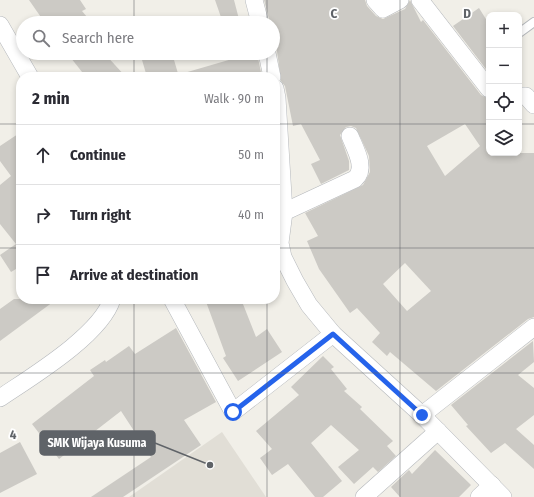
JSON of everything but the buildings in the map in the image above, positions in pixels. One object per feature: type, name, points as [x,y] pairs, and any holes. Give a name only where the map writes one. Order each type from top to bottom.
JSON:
[{"type":"street","points":[[254,0],[258,16]]},
{"type":"street","points":[[375,0],[383,10],[400,0]]},
{"type":"street","points":[[420,0],[486,85]]},
{"type":"street","points":[[0,25],[16,53]]},
{"type":"street","points":[[20,60],[27,72]]},
{"type":"street","points":[[268,60],[271,72]]},
{"type":"street","points":[[522,96],[526,96],[534,105]]},
{"type":"street","points":[[284,212],[355,179],[360,175],[361,167],[350,136]]},
{"type":"street","points":[[280,147],[284,212],[280,225]]},
{"type":"street","points":[[280,243],[283,257],[294,281],[309,305],[333,334],[422,415],[498,491],[479,497]]},
{"type":"street","points":[[0,398],[38,372],[89,332],[108,310],[110,304]]},
{"type":"street","points":[[175,304],[233,412],[333,334]]},
{"type":"street","points":[[422,415],[534,327]]},
{"type":"street","points":[[364,497],[438,431]]},
{"type":"lane","points":[[522,31],[534,22]]},
{"type":"shaded area","points":[[222,432],[266,497],[129,497]]},
{"type":"place","name":"SMK Wijaya Kusuma","points":[[210,465]]},
{"type":"route","points":[[233,412],[333,334],[422,415]]}]
